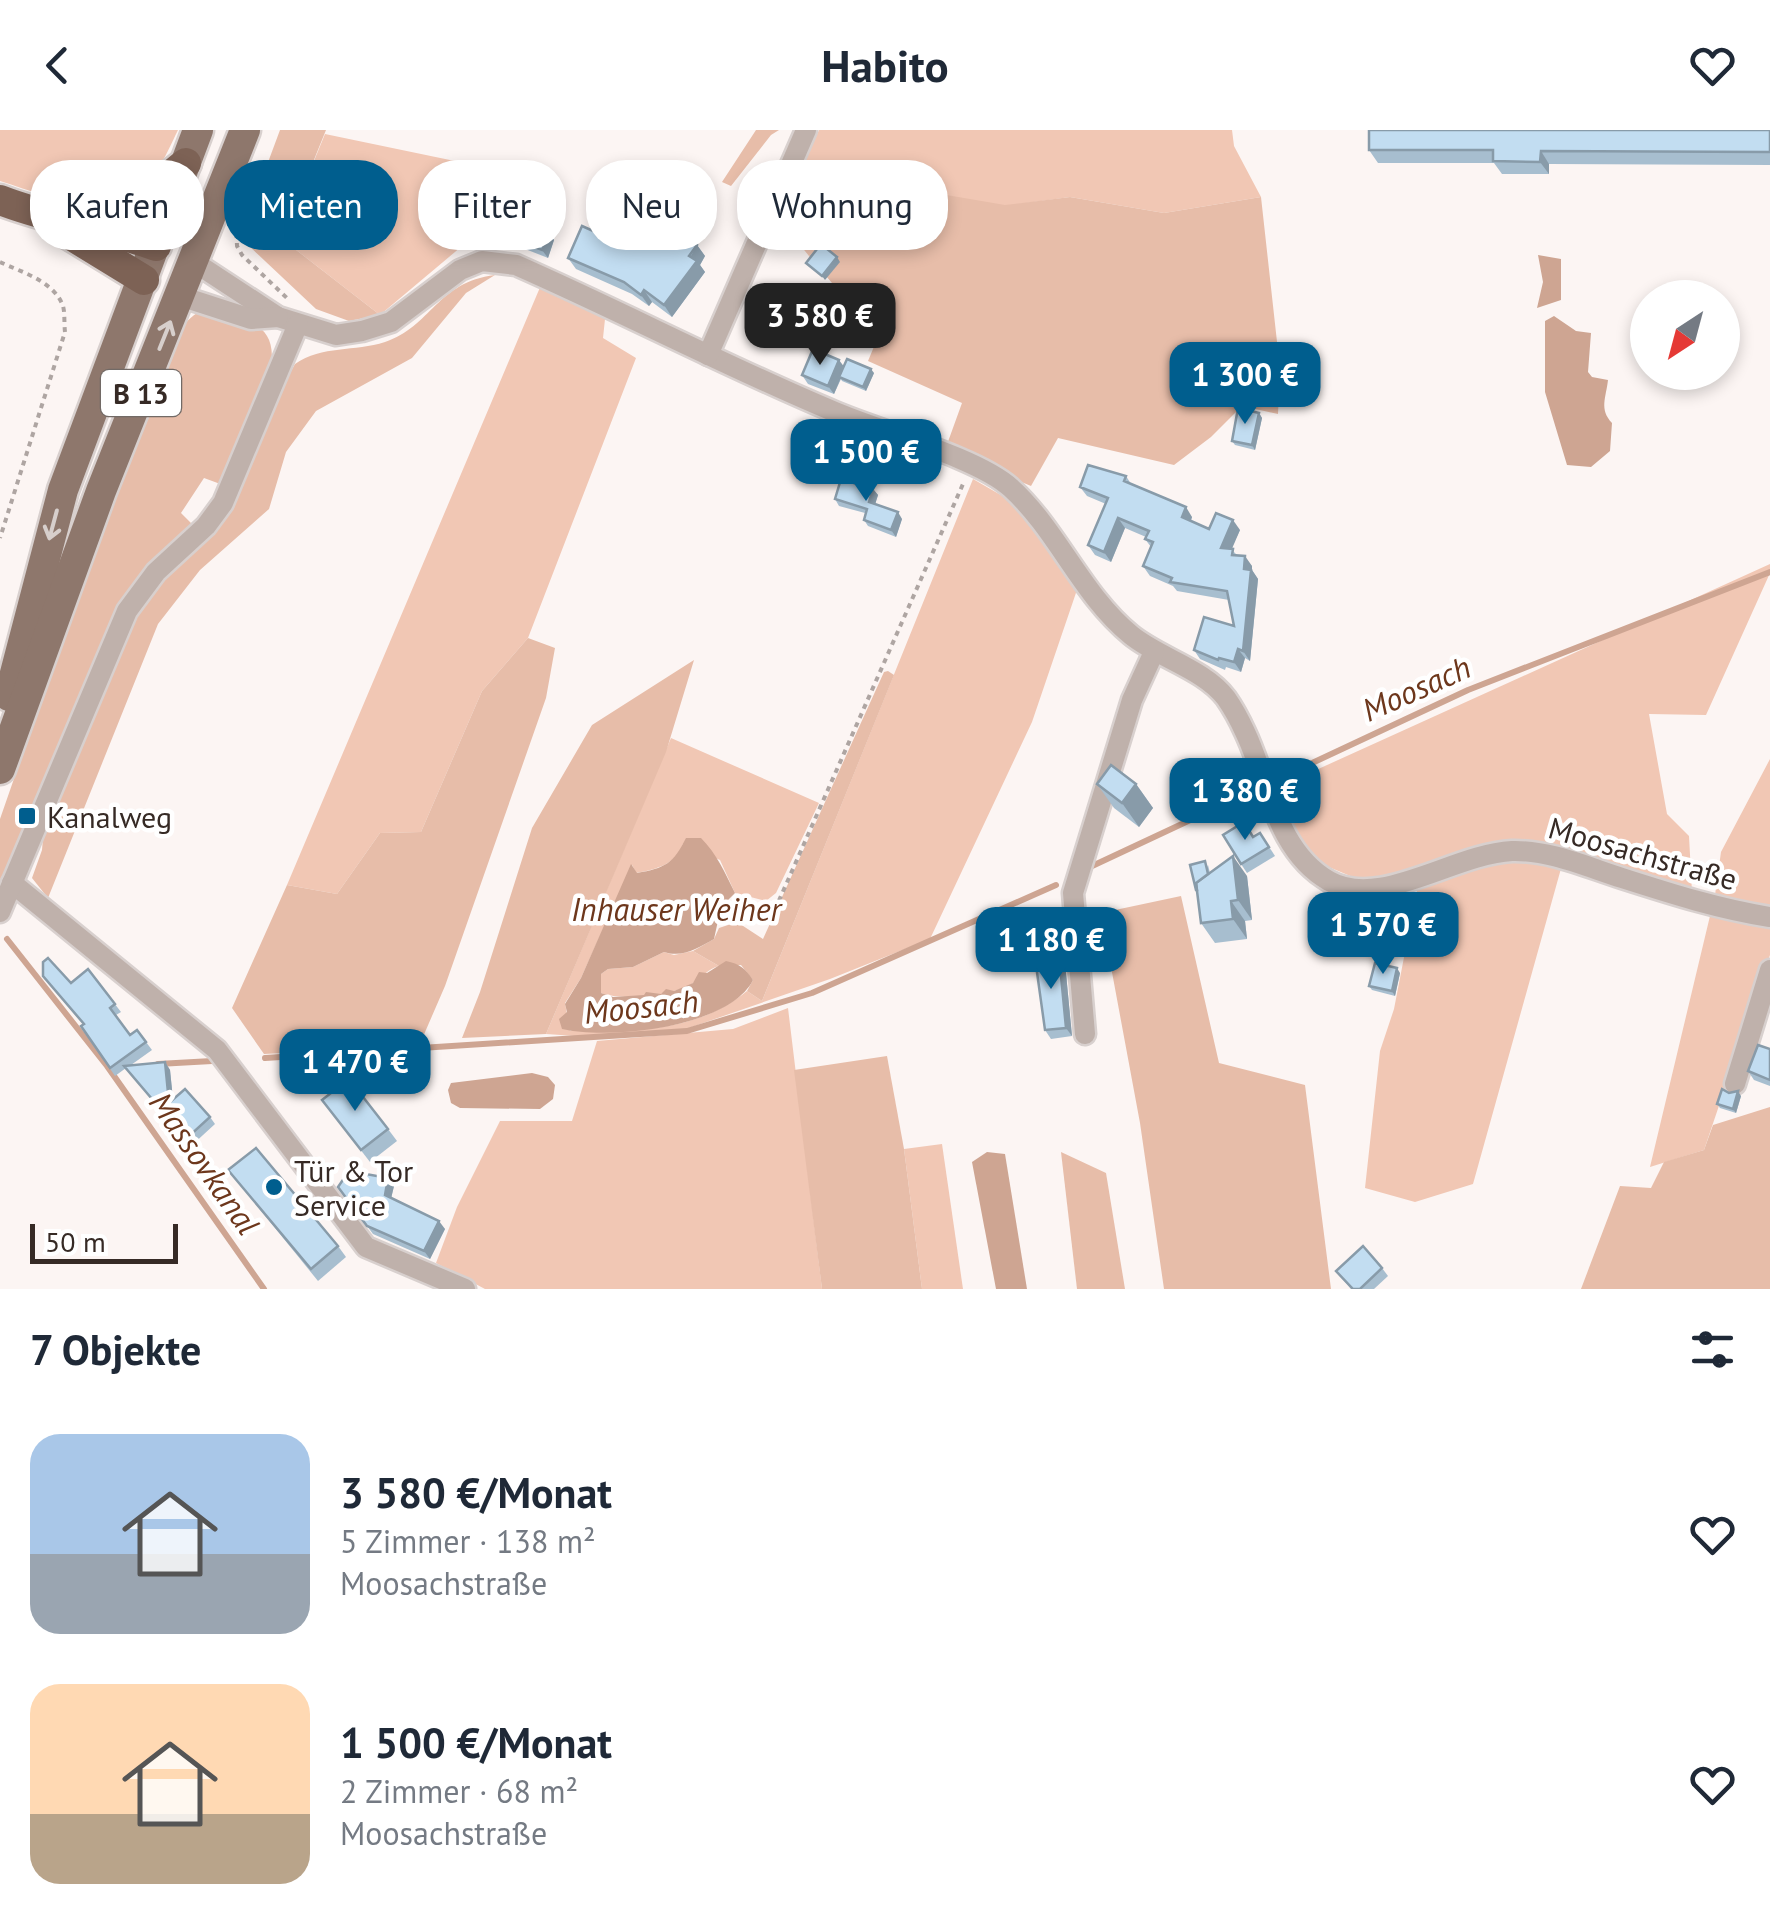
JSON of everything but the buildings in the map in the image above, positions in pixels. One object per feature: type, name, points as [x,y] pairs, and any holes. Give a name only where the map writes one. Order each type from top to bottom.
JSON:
[{"type":"highway","points":[[0,200],[30,211]]},
{"type":"highway","points":[[95,250],[144,280]]},
{"type":"main road","name":"B 13","points":[[187,160],[198,130]]},
{"type":"main road","name":"B 13","points":[[0,769],[77,555],[246,130]]},
{"type":"main road","name":"B 13","points":[[0,737],[63,490],[155,250]]},
{"type":"main road","points":[[166,250],[194,262]]},
{"type":"main road","points":[[144,280],[180,296]]},
{"type":"street","points":[[708,355],[806,130]]},
{"type":"street","name":"Moosachstraße","points":[[180,296],[251,320],[288,321],[336,335],[392,322],[460,270],[482,261],[516,265],[835,412],[972,465],[1006,483],[1031,507],[1099,604],[1154,652],[1226,696],[1246,733],[1268,798],[1302,863],[1329,881],[1352,892],[1383,889],[1480,855],[1544,853],[1715,908],[1770,916]]},
{"type":"street","name":"Moosachstraße","points":[[194,262],[288,321]]},
{"type":"street","points":[[0,912],[127,611],[156,572],[206,526],[223,503],[288,321]]},
{"type":"street","points":[[1085,1034],[1072,893],[1132,700],[1154,652]]},
{"type":"street","points":[[12,882],[217,1050],[366,1247],[465,1289]]},
{"type":"street","points":[[1735,1084],[1770,970]]},
{"type":"path","points":[[240,250],[250,265],[288,296],[288,321]]},
{"type":"path","points":[[0,262],[38,280],[53,292],[63,306],[65,332],[0,538]]},
{"type":"path","points":[[726,914],[759,918],[777,906],[972,465]]},
{"type":"shaded area","points":[[0,130],[178,130],[162,160],[30,160],[30,191],[0,181]]},
{"type":"shaded area","points":[[280,130],[326,130],[314,160],[269,160]]},
{"type":"shaded area","points":[[756,130],[779,130],[751,160],[737,160],[737,178],[731,186],[722,182]]},
{"type":"shaded area","points":[[819,130],[1232,130],[1234,146],[1261,197],[1164,213],[1070,197],[1005,206],[948,196],[948,160],[806,160]]},
{"type":"shaded area","points":[[325,134],[450,160],[418,160],[418,250],[457,250],[380,315],[296,250],[398,250],[398,160],[314,160]]},
{"type":"shaded area","points":[[948,195],[1005,205],[1070,197],[1164,213],[1261,197],[1280,369],[1278,414],[1242,406],[1211,437],[1174,465],[1058,438],[1031,486],[945,450],[962,403],[868,361],[878,337],[809,256],[815,250],[948,250]]},
{"type":"shaded area","points":[[253,250],[296,250],[380,315],[349,321],[316,309]]},
{"type":"shaded area","points":[[495,275],[466,293],[412,358],[316,411],[286,452],[269,509],[200,570],[158,624],[48,898],[32,878],[43,838],[132,622],[162,579],[188,554],[295,364],[316,354],[374,345],[401,335],[460,286]]},
{"type":"shaded area","points":[[541,285],[605,319],[603,338],[636,358],[528,638],[482,691],[421,832],[380,833],[337,894],[287,885]]},
{"type":"shaded area","points":[[206,309],[245,320],[263,331],[272,351],[271,367],[223,485],[204,478],[181,513],[192,524],[116,613],[0,884],[0,819],[90,560],[176,339],[191,318]]},
{"type":"shaded area","points":[[973,479],[1006,498],[1028,518],[1079,584],[1032,722],[930,939],[830,979],[686,1029],[575,1036],[546,1034],[671,738],[819,803],[776,893],[766,901],[735,893],[720,860],[683,844],[675,857],[658,868],[636,873],[632,865],[581,978],[565,1003],[570,1031],[630,1030],[683,1023],[716,1011],[747,991],[762,1001]]},
{"type":"shaded area","points":[[1770,564],[1770,573],[1706,715],[1649,714],[1667,814],[1689,836],[1692,892],[1562,865],[1473,1184],[1415,1202],[1365,1188],[1380,1051],[1394,1009],[1418,885],[1413,872],[1360,880],[1307,858],[1272,790]]},
{"type":"shaded area","points":[[528,638],[555,648],[546,698],[445,986],[419,1046],[264,1054],[232,1008],[287,885],[337,894],[380,833],[421,832],[482,691]]},
{"type":"shaded area","points":[[694,660],[666,752],[546,1034],[462,1038],[532,828],[592,725]]},
{"type":"shaded area","points":[[884,672],[894,675],[762,1001],[747,991],[753,980],[741,965],[719,966],[693,951],[714,939],[719,928],[737,922],[763,939]]},
{"type":"shaded area","points":[[1770,759],[1770,955],[1704,1150],[1650,1167],[1715,895],[1721,852]]},
{"type":"shaded area","points":[[1181,896],[1219,1063],[1305,1085],[1331,1289],[1164,1289],[1140,1123],[1101,913]]},
{"type":"shaded area","points":[[693,951],[719,966],[693,983],[661,994],[634,997],[601,993],[601,974],[608,969],[633,967],[664,952],[674,955]]},
{"type":"shaded area","points":[[788,1008],[822,1289],[485,1289],[436,1263],[457,1207],[500,1121],[572,1121],[597,1041],[733,1029]]},
{"type":"shaded area","points":[[887,1056],[922,1289],[822,1289],[794,1070]]},
{"type":"shaded area","points":[[1770,1107],[1770,1289],[1581,1289],[1620,1186],[1651,1188],[1664,1162],[1704,1150],[1713,1125]]},
{"type":"shaded area","points":[[942,1144],[963,1289],[922,1289],[904,1149]]},
{"type":"shaded area","points":[[1061,1152],[1106,1173],[1125,1289],[1077,1289]]},
{"type":"water","points":[[1538,255],[1561,259],[1561,300],[1537,308],[1543,282]]},
{"type":"water","points":[[1554,316],[1576,331],[1591,333],[1588,372],[1592,377],[1608,380],[1604,408],[1612,423],[1610,451],[1591,467],[1567,465],[1545,392],[1545,321]]},
{"type":"water","name":"Inhauser Weiher","points":[[686,838],[701,838],[707,844],[735,893],[721,907],[714,939],[684,953],[664,952],[633,967],[608,969],[601,974],[601,993],[613,997],[674,991],[693,983],[699,972],[707,973],[726,961],[742,967],[753,980],[740,996],[720,1009],[666,1027],[608,1033],[562,1029],[559,1019],[567,1012],[565,1004],[581,978],[631,864],[637,873],[661,867],[677,854]]},
{"type":"water","points":[[532,1073],[548,1077],[555,1085],[553,1099],[540,1109],[460,1108],[451,1103],[451,1083]]},
{"type":"water","points":[[987,1152],[1005,1154],[1027,1289],[996,1289],[972,1162]]},
{"type":"waterway","name":"Moosach","points":[[1090,867],[1468,690],[1770,572]]},
{"type":"waterway","name":"Moosach","points":[[265,1058],[687,1031],[812,993],[1056,885]]},
{"type":"waterway","name":"Massovkanal","points":[[7,939],[107,1066],[264,1289]]},
{"type":"waterway","name":"Moosach","points":[[158,1064],[212,1061]]},
{"type":"place","name":"Kanalweg","points":[[27,816]]},
{"type":"place","name":"Tür & Tor Service","points":[[274,1187]]}]
